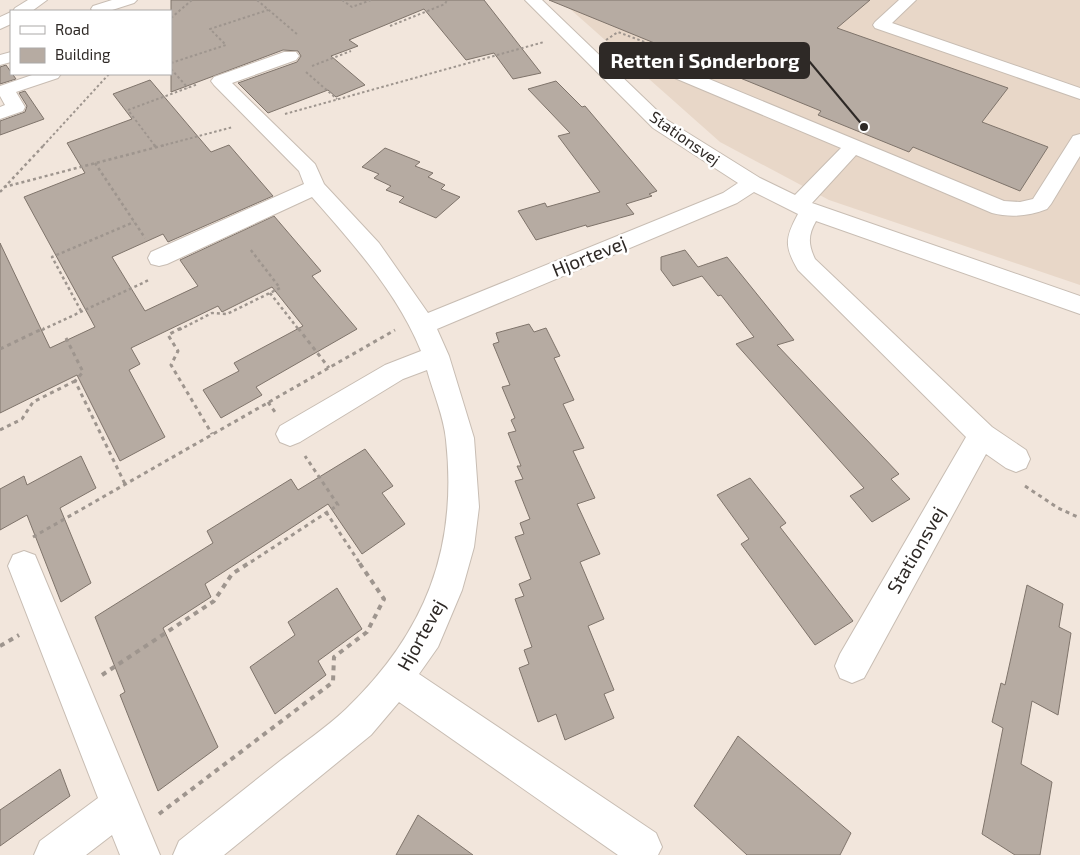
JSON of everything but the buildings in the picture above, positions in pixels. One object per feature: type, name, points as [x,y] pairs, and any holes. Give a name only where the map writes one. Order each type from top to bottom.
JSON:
[{"type":"street","points":[[23,10],[39,0]]},
{"type":"street","points":[[100,10],[129,0]]},
{"type":"street","name":"Stationsvej","points":[[533,0],[660,124],[753,183],[804,208],[1080,305]]},
{"type":"street","points":[[908,0],[881,25],[1080,94]]},
{"type":"street","points":[[220,81],[300,61]]},
{"type":"street","points":[[657,64],[1000,208],[1028,209],[1040,204],[1080,140]]},
{"type":"street","points":[[0,113],[16,107],[5,90],[49,75]]},
{"type":"street","name":"Hjortevej","points":[[193,855],[358,722],[396,679],[426,635],[446,590],[459,547],[464,507],[460,438],[436,356],[420,321],[370,249],[315,188],[308,169],[220,81]]},
{"type":"street","points":[[854,146],[804,208],[797,237],[799,251],[806,264],[982,435],[1016,459]]},
{"type":"street","name":"Hjortevej","points":[[420,321],[730,198],[753,183]]},
{"type":"street","points":[[159,258],[315,188]]},
{"type":"street","points":[[290,434],[394,372],[436,356]]},
{"type":"street","name":"Stationsvej","points":[[852,666],[982,435]]},
{"type":"street","points":[[24,554],[75,693],[130,832],[54,855]]},
{"type":"street","name":"Hjortevej","points":[[396,679],[642,847],[638,855]]},
{"type":"path","points":[[172,17],[192,0]]},
{"type":"path","points":[[342,0],[352,7],[371,0]]},
{"type":"path","points":[[390,26],[445,4],[447,0]]},
{"type":"path","points":[[172,63],[226,45],[210,29],[268,10]]},
{"type":"path","points":[[300,61],[351,51]]},
{"type":"path","points":[[172,70],[188,88]]},
{"type":"path","points":[[0,192],[108,75]]},
{"type":"path","points":[[156,147],[128,110],[202,83],[220,81]]},
{"type":"path","points":[[0,349],[168,272],[95,163]]},
{"type":"path","points":[[81,311],[52,257],[134,222]]},
{"type":"path","points":[[212,434],[171,365],[178,351],[168,335],[212,313],[228,314],[280,288],[250,249]]},
{"type":"path","points":[[270,293],[329,368]]},
{"type":"path","points":[[24,554],[125,484],[329,368],[420,321]]},
{"type":"path","points":[[0,430],[22,419],[33,402],[75,381],[82,372],[66,338]]},
{"type":"path","points":[[75,381],[125,484]]},
{"type":"path","points":[[75,693],[214,602],[232,574],[338,505],[268,402]]},
{"type":"path","points":[[1016,459],[1013,478],[1058,508],[1080,518]]},
{"type":"path","points":[[130,832],[333,682],[334,657],[367,632],[384,599],[326,512]]},
{"type":"shaded area","points":[[560,0],[1080,0],[1080,285],[829,200],[720,142]]},
{"type":"place","name":"Retten i Sønderborg","points":[[864,127]]}]
